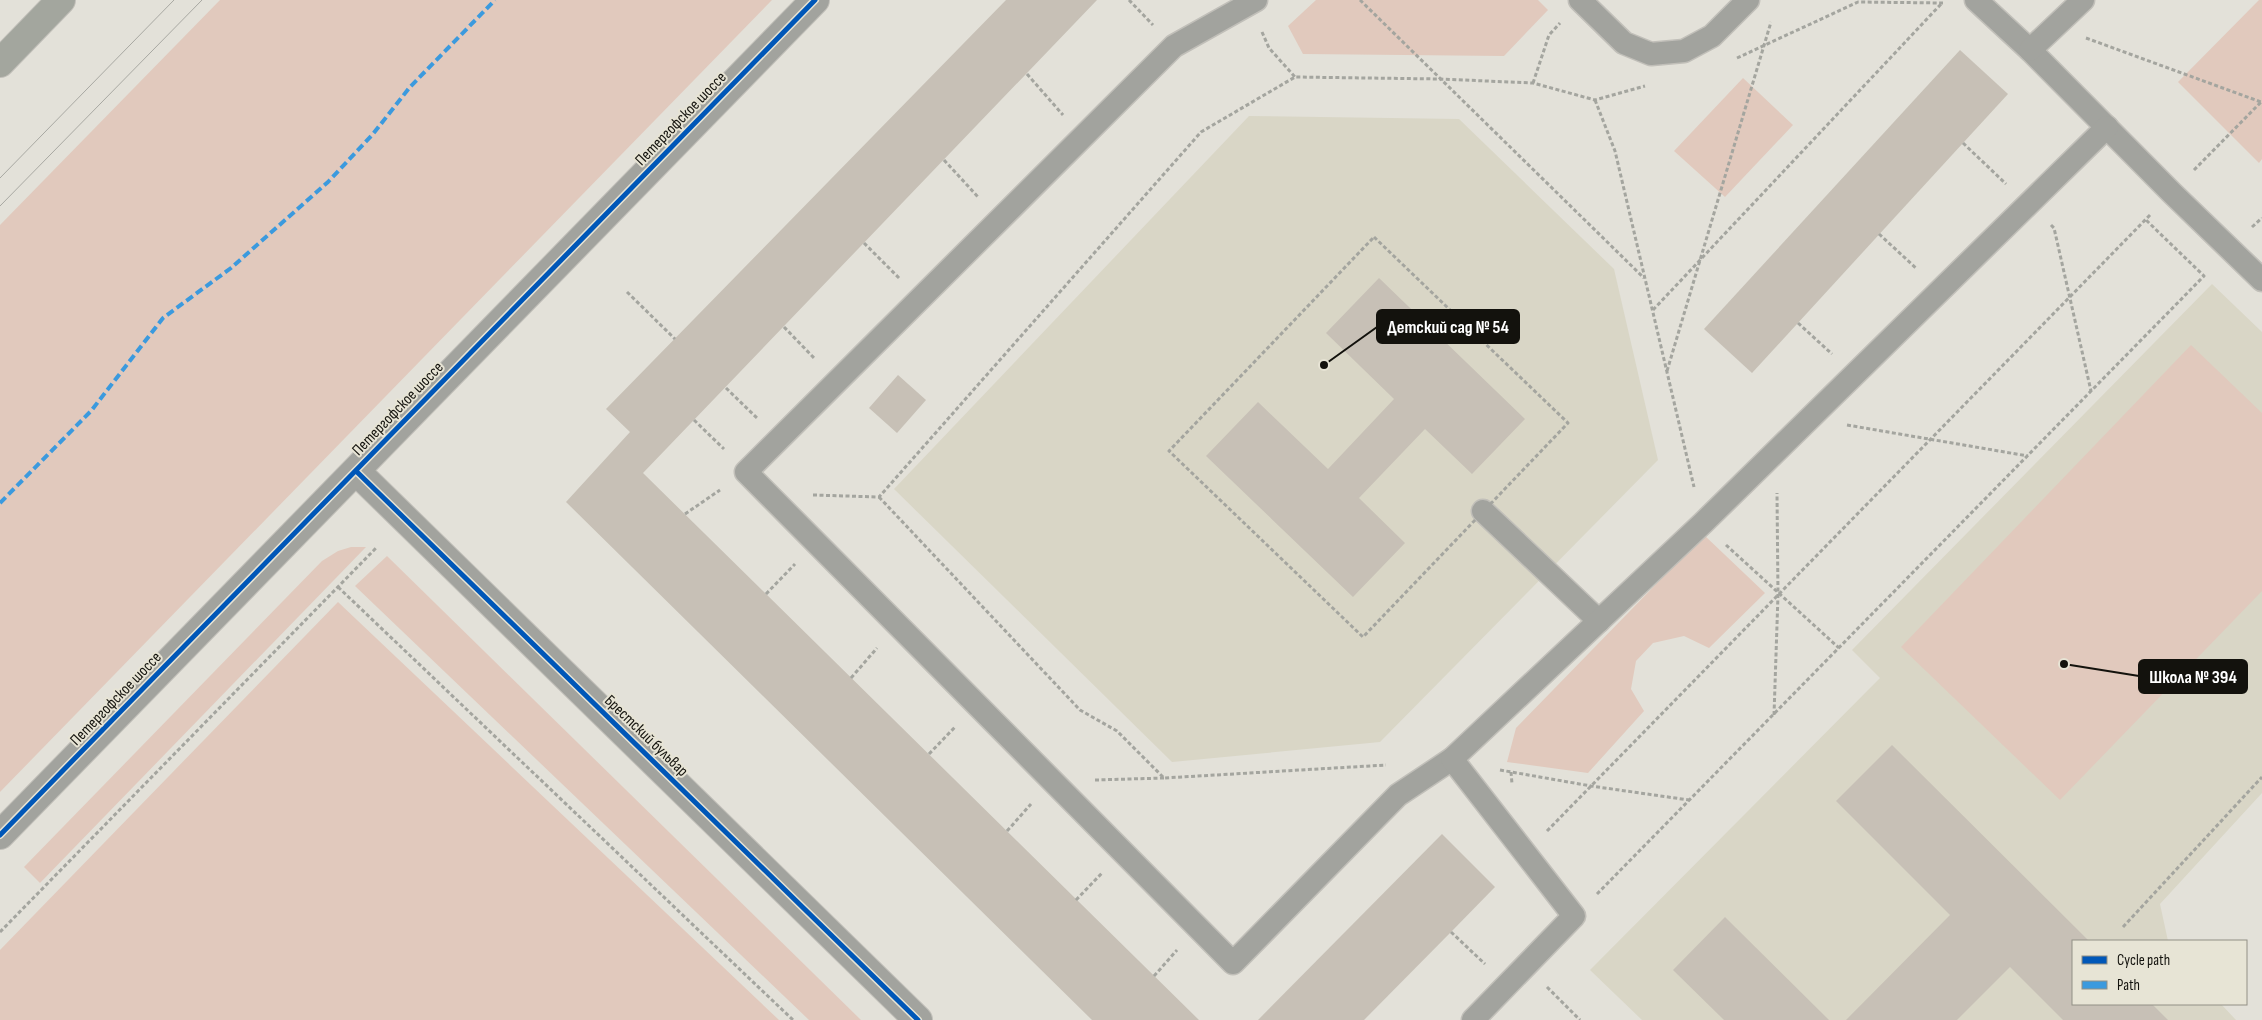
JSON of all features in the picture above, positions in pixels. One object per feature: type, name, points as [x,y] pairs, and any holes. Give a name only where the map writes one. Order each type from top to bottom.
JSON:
[{"type":"main road","points":[[0,63],[62,0]]},
{"type":"street","name":"Петергофское шоссе","points":[[0,835],[814,0]]},
{"type":"street","name":"Брестский бульвар","points":[[356,470],[918,1020]]},
{"type":"lane","points":[[1580,0],[1624,43],[1651,54],[1684,51],[1712,36],[1748,0]]},
{"type":"lane","points":[[1976,0],[2030,50],[2172,193],[2262,280]]},
{"type":"lane","points":[[2030,50],[2083,0]]},
{"type":"lane","points":[[1253,1],[1174,46],[746,472],[1233,963],[1398,795],[1452,759],[1599,621],[1703,523],[2107,127]]},
{"type":"lane","points":[[1483,512],[1599,621]]},
{"type":"lane","points":[[1452,759],[1574,916],[1473,1020]]},
{"type":"path","points":[[1360,0],[1645,279]]},
{"type":"path","points":[[1533,83],[1549,35],[1580,0]]},
{"type":"path","points":[[1253,1],[1268,48],[1295,77]]},
{"type":"path","points":[[1732,60],[1858,2],[1944,2]]},
{"type":"path","points":[[1653,310],[1944,2]]},
{"type":"path","points":[[1667,371],[1772,18]]},
{"type":"path","points":[[1541,837],[2262,102],[2055,27]]},
{"type":"path","points":[[1027,74],[1082,136]]},
{"type":"path","points":[[878,497],[1201,132],[1295,77],[1440,79],[1533,83],[1595,100],[1650,84]]},
{"type":"path","points":[[1595,100],[1615,151],[1703,523],[1778,594],[1839,648]]},
{"type":"path","points":[[1963,143],[2054,228],[2091,391]]},
{"type":"path","points":[[944,160],[1000,220]]},
{"type":"path","points":[[1593,898],[2204,276],[2146,220]]},
{"type":"path","points":[[1879,234],[1940,290]]},
{"type":"path","points":[[1374,237],[1568,423],[1483,512],[1362,637],[1169,451],[1374,237]]},
{"type":"path","points":[[864,243],[919,299]]},
{"type":"path","points":[[627,292],[675,339]]},
{"type":"path","points":[[1798,322],[1854,375]]},
{"type":"path","points":[[784,327],[838,381]]},
{"type":"path","points":[[726,388],[779,440]]},
{"type":"path","points":[[1809,419],[2028,456]]},
{"type":"path","points":[[685,514],[746,472],[694,420]]},
{"type":"path","points":[[1774,715],[1778,594],[1777,450]]},
{"type":"path","points":[[767,493],[878,497],[1080,710],[1117,731],[1164,778]]},
{"type":"path","points":[[766,594],[816,542]]},
{"type":"path","points":[[0,932],[378,546]]},
{"type":"path","points":[[338,587],[793,1020]]},
{"type":"path","points":[[851,678],[897,625]]},
{"type":"path","points":[[929,754],[977,705]]},
{"type":"path","points":[[1452,759],[1590,786],[1689,800]]},
{"type":"path","points":[[1006,831],[1052,781],[1164,778],[1390,765]]},
{"type":"path","points":[[2123,927],[2262,778]]},
{"type":"path","points":[[1451,932],[1507,985]]},
{"type":"path","points":[[1526,966],[1580,1020]]},
{"type":"shaded area","points":[[220,0],[772,0],[0,792],[0,225]]},
{"type":"shaded area","points":[[1316,0],[1538,0],[1548,10],[1504,56],[1303,54],[1288,26]]},
{"type":"shaded area","points":[[2259,0],[2262,0],[2262,159],[2259,163],[2178,82]]},
{"type":"shaded area","points":[[1743,78],[1793,125],[1725,197],[1674,151]]},
{"type":"shaded area","points":[[1249,116],[1459,119],[1614,269],[1658,460],[1380,742],[1172,762],[894,489]]},
{"type":"shaded area","points":[[2212,284],[2262,332],[2262,793],[2160,904],[2168,940],[2072,940],[2072,1005],[2222,1005],[2236,1020],[1642,1020],[1590,970],[1880,678],[1852,650]]},
{"type":"shaded area","points":[[2191,345],[2262,413],[2262,591],[2060,800],[1901,647]]},
{"type":"shaded area","points":[[1704,535],[1765,593],[1709,648],[1684,636],[1653,643],[1636,661],[1631,689],[1644,711],[1588,773],[1507,762],[1516,728]]},
{"type":"shaded area","points":[[351,547],[366,547],[40,883],[24,867],[322,561],[338,551]]},
{"type":"shaded area","points":[[387,556],[861,1020],[809,1020],[355,586]]},
{"type":"shaded area","points":[[338,602],[779,1020],[0,1020],[0,950]]},
{"type":"building","points":[[1006,0],[1097,0],[643,473],[1199,1020],[1092,1020],[566,502],[630,432],[606,409]]},
{"type":"building","points":[[1960,50],[2008,94],[1752,373],[1704,329]]},
{"type":"building","points":[[1379,278],[1525,419],[1472,474],[1425,429],[1359,498],[1405,543],[1353,597],[1206,456],[1258,402],[1328,469],[1394,399],[1326,333]]},
{"type":"building","points":[[898,375],[926,400],[897,433],[869,408]]},
{"type":"building","points":[[1892,745],[2088,940],[2072,940],[2072,1005],[2153,1005],[2168,1020],[2063,1020],[2010,967],[1957,1020],[1846,1020],[1950,915],[1836,801]]},
{"type":"building","points":[[1442,834],[1495,887],[1364,1020],[1258,1020]]},
{"type":"building","points":[[1725,917],[1829,1020],[1724,1020],[1673,970]]},
{"type":"tram line","points":[[0,178],[174,0]]},
{"type":"tram line","points":[[0,206],[202,0]]},
{"type":"marked path","points":[[0,503],[91,411],[163,318],[231,268],[328,182],[373,134],[410,87],[495,0]]},
{"type":"cycle path","points":[[0,835],[815,0]]},
{"type":"cycle path","points":[[356,471],[918,1020]]},
{"type":"place","name":"Детский сад № 54","points":[[1324,365]]},
{"type":"place","name":"Школа № 394","points":[[2064,664]]}]
